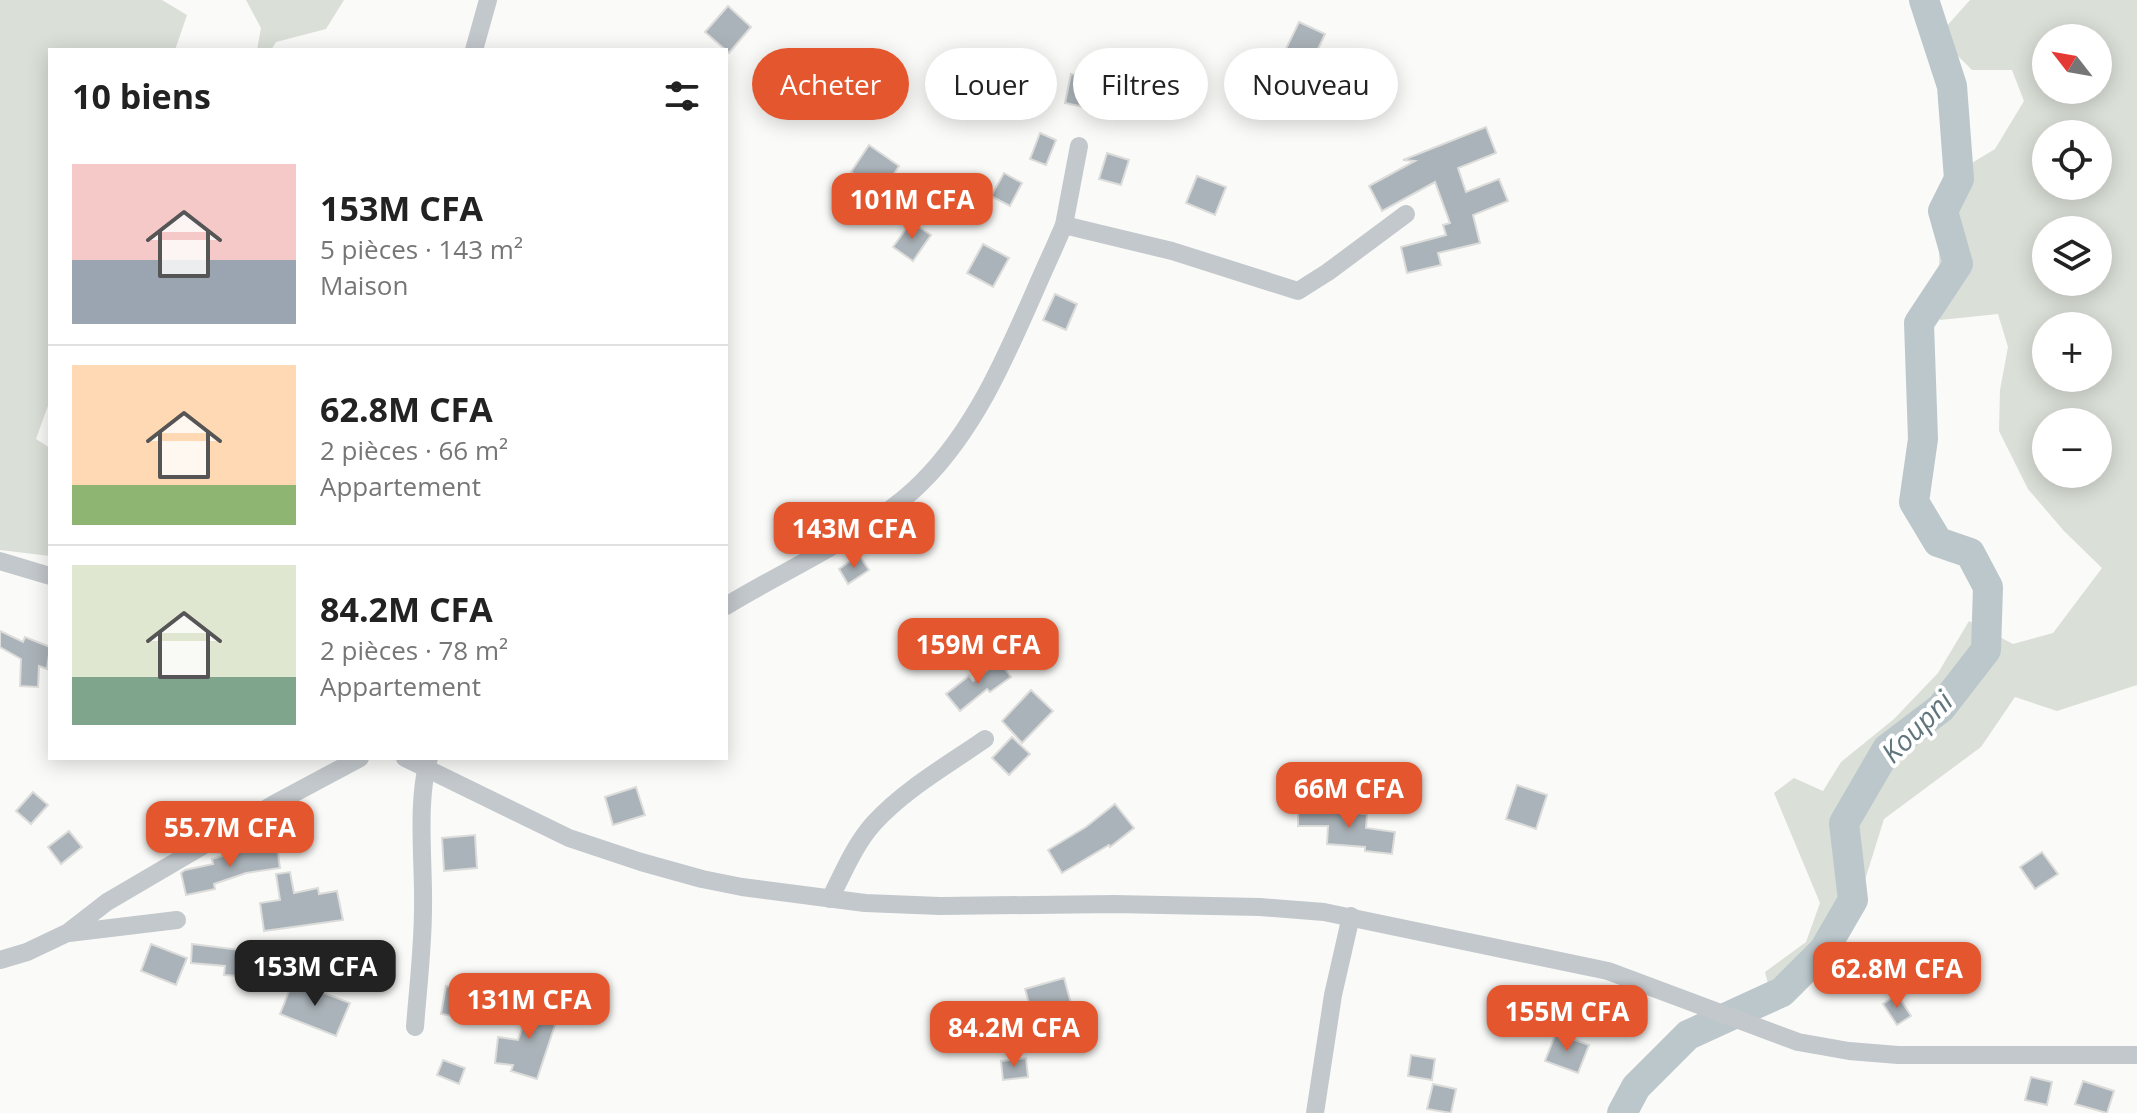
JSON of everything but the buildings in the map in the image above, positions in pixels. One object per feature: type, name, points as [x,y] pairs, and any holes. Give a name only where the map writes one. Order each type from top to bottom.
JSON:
[{"type":"street","points":[[475,48],[488,0]]},
{"type":"street","points":[[728,605],[869,522],[922,483],[945,455],[990,387],[1064,225],[1079,146]]},
{"type":"street","points":[[1064,225],[1172,251],[1298,291],[1406,214]]},
{"type":"street","points":[[0,561],[48,575]]},
{"type":"street","points":[[830,899],[857,847],[874,823],[904,796],[985,739]]},
{"type":"street","points":[[0,960],[27,952],[67,933],[107,902],[274,804],[356,760]]},
{"type":"street","points":[[415,1027],[423,910],[422,825],[427,763],[569,838],[641,862],[728,884],[865,903],[1260,907],[1351,916],[1608,971],[1798,1042],[1898,1055],[2137,1055]]},
{"type":"street","points":[[1315,1113],[1333,995],[1351,916]]},
{"type":"street","points":[[67,933],[177,920]]},
{"type":"shaded area","points":[[0,0],[162,0],[187,15],[176,48],[48,48],[48,406],[36,439],[48,447],[48,556],[0,550]]},
{"type":"shaded area","points":[[246,0],[344,0],[326,29],[276,42],[272,48],[257,48],[261,28]]},
{"type":"shaded area","points":[[1970,0],[2137,0],[2137,685],[2057,711],[2015,697],[1981,747],[1884,819],[1840,960],[1774,1008],[1765,972],[1806,942],[1820,903],[1774,793],[1794,778],[1823,791],[1841,762],[1894,719],[1938,673],[1969,621],[2013,644],[2053,633],[2102,568],[2064,531],[2028,489],[1999,431],[2000,390],[2008,347],[1998,314],[1940,320],[1939,248],[1947,178],[1995,149],[2024,101],[2012,70],[1972,70],[1938,36]]},
{"type":"waterway","name":"Koupni","points":[[1622,1113],[1636,1087],[1688,1035],[1782,992],[1824,950],[1853,900],[1844,823],[1887,749],[1941,708],[1986,650],[1988,587],[1970,553],[1938,542],[1914,502],[1923,439],[1919,323],[1958,264],[1943,211],[1959,179],[1952,86],[1924,0]]}]
